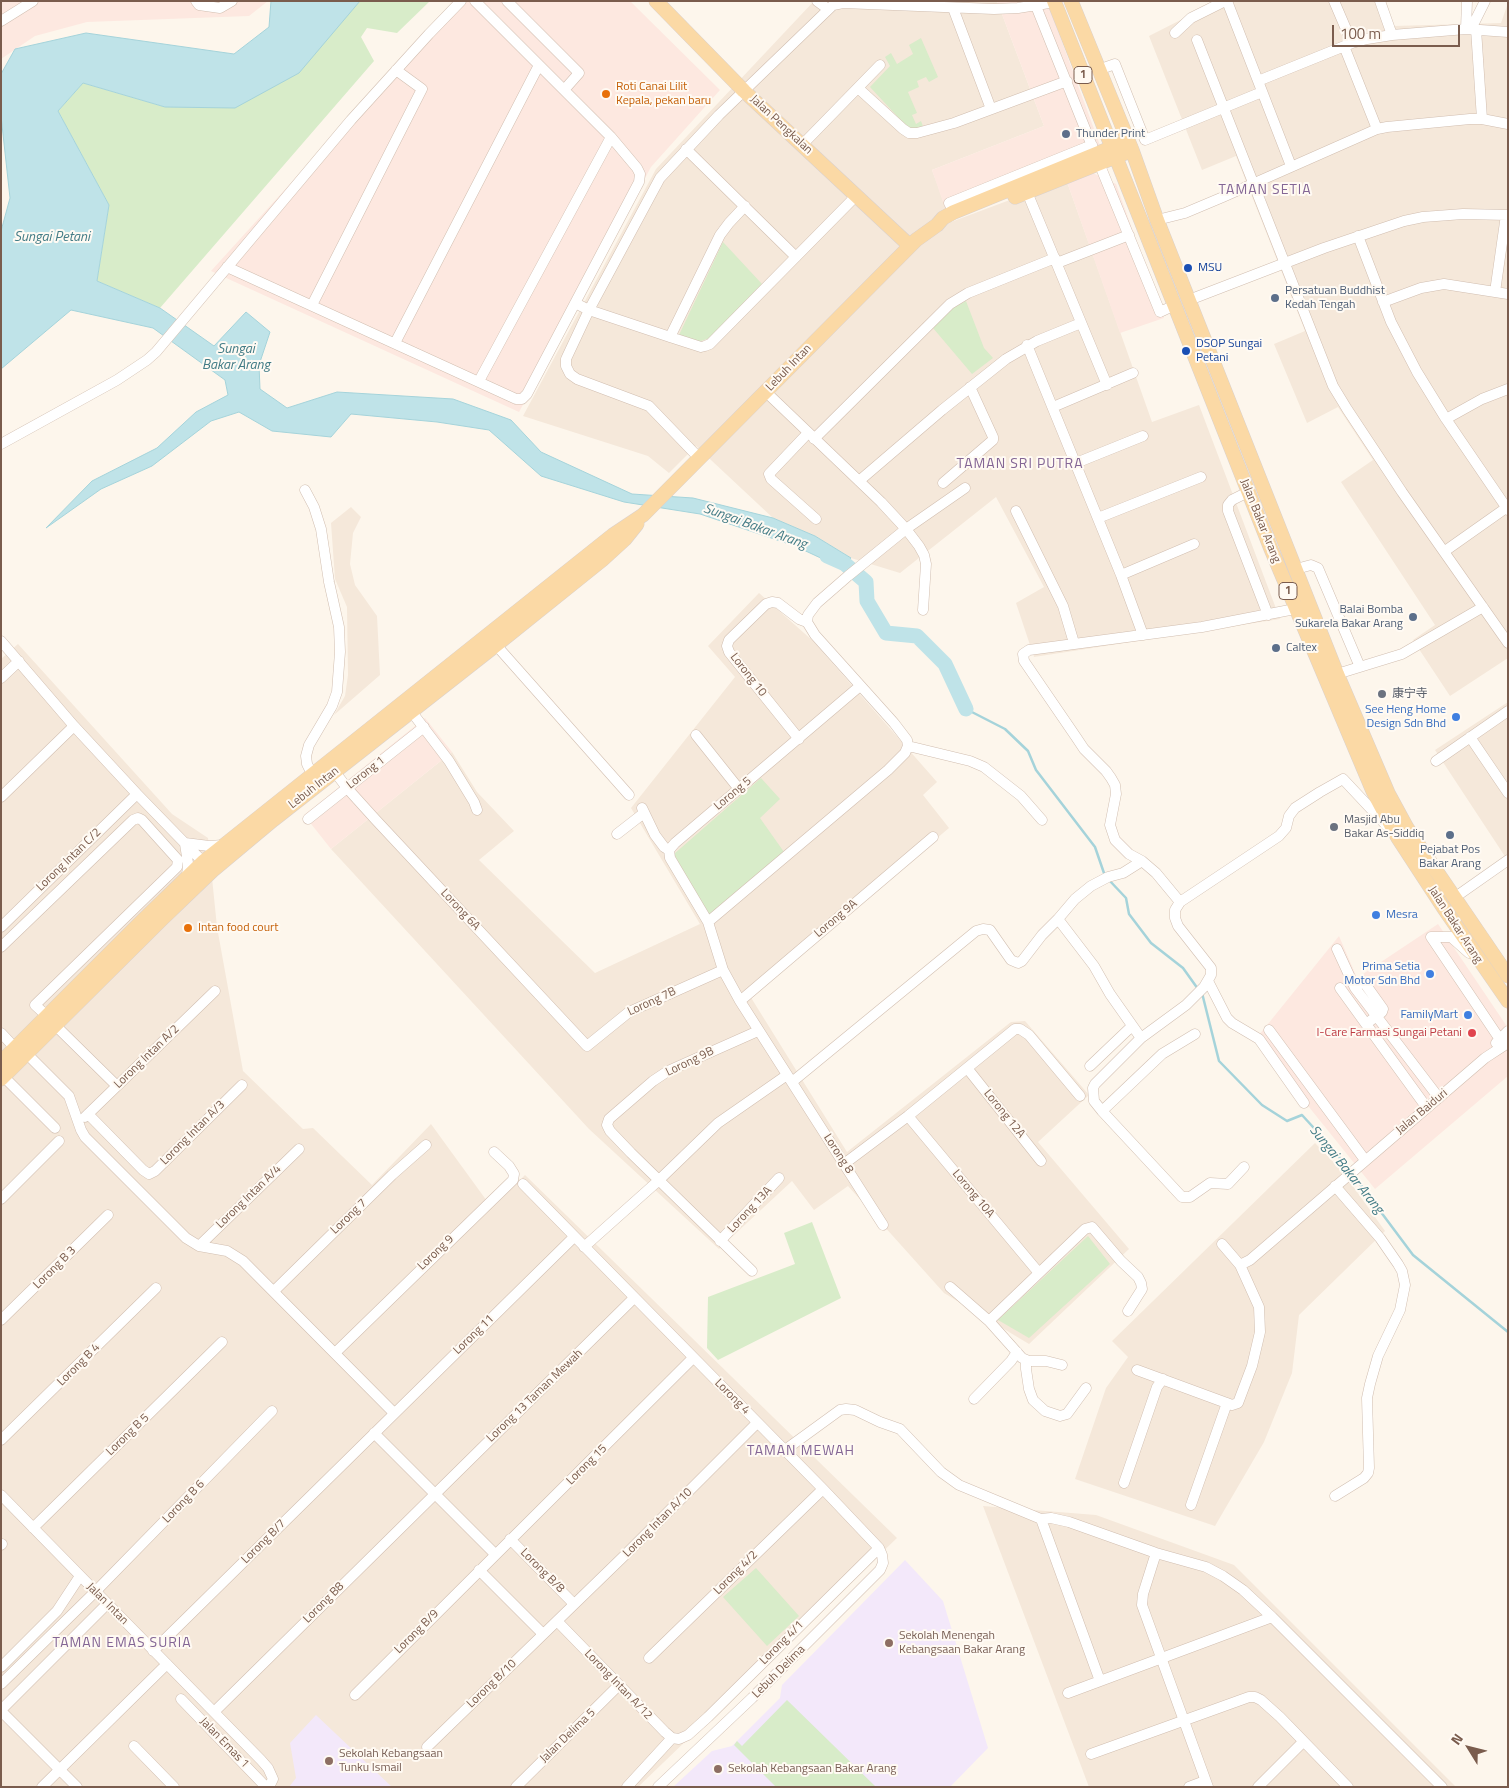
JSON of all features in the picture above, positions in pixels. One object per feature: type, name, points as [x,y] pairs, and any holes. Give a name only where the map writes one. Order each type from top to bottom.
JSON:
[{"type":"main road","name":"1","points":[[1071,1],[1130,146]]},
{"type":"main road","name":"Jalan Pengkalan","points":[[659,2],[744,91],[909,245]]},
{"type":"main road","name":"1","points":[[1054,2],[1115,152]]},
{"type":"main road","name":"Lebuh Intan","points":[[52,1022],[138,925],[187,878],[208,867],[266,825],[602,560],[625,539],[646,513],[909,245],[937,225],[943,218],[954,212],[1056,165],[1095,154],[1115,152],[1130,146]]},
{"type":"main road","name":"Jalan Bakar Arang","points":[[1130,146],[1157,220],[1337,674],[1388,793],[1407,828],[1454,898],[1506,969]]},
{"type":"main road","name":"Jalan Bakar Arang","points":[[1115,152],[1295,609],[1373,791],[1398,838],[1480,963],[1508,1001]]},
{"type":"main road","name":"Lebuh Intan","points":[[937,225],[957,220],[1027,192],[1095,154]]},
{"type":"main road","points":[[1235,456],[1249,450]]},
{"type":"main road","name":"Lebuh Intan","points":[[3,1078],[22,1051],[162,918],[208,867],[223,845],[613,535],[646,513]]},
{"type":"main road","points":[[138,925],[147,927],[162,918]]},
{"type":"main road","name":"Lebuh Intan","points":[[1,1062],[22,1051]]},
{"type":"street","points":[[1,21],[34,1]]},
{"type":"street","points":[[196,1],[199,5],[220,8],[232,1]]},
{"type":"street","points":[[1,444],[122,377],[147,360],[167,341],[310,168],[396,70],[461,1]]},
{"type":"street","points":[[227,267],[516,399],[522,399],[527,394],[639,182],[640,174],[638,168],[612,137],[475,1]]},
{"type":"street","points":[[507,1],[579,73],[564,90]]},
{"type":"street","points":[[818,1],[828,9]]},
{"type":"street","points":[[1174,32],[1191,18],[1226,1],[1291,166]]},
{"type":"street","points":[[1334,1],[1377,129]]},
{"type":"street","points":[[1380,1],[1392,35]]},
{"type":"street","points":[[1467,1],[1482,119]]},
{"type":"street","points":[[1471,29],[1485,1]]},
{"type":"street","points":[[700,458],[649,406],[576,380],[566,366],[566,358],[590,310],[660,178],[744,91],[828,9],[838,3],[994,9],[1036,6],[1054,2]]},
{"type":"street","points":[[1036,6],[1160,312],[1175,306]]},
{"type":"street","points":[[953,8],[991,109]]},
{"type":"street","points":[[1258,81],[1348,44],[1392,35],[1471,29],[1508,32]]},
{"type":"street","points":[[1196,40],[1334,386],[1375,452],[1508,643]]},
{"type":"street","points":[[802,145],[880,64]]},
{"type":"street","points":[[1098,70],[1115,64],[1145,140],[1262,92]]},
{"type":"street","points":[[395,343],[539,65]]},
{"type":"street","points":[[312,305],[422,89],[396,70]]},
{"type":"street","points":[[858,88],[909,133],[926,132],[1067,81]]},
{"type":"street","points":[[1157,220],[1185,213],[1377,129],[1482,119],[1508,124]]},
{"type":"street","points":[[479,382],[612,137]]},
{"type":"street","points":[[686,149],[796,257]]},
{"type":"street","points":[[1027,192],[1107,385]]},
{"type":"street","points":[[575,303],[590,310],[701,347],[710,344],[856,196]]},
{"type":"street","points":[[670,337],[720,235],[745,206]]},
{"type":"street","points":[[1189,300],[1358,236],[1423,217],[1463,214],[1507,215],[1495,292]]},
{"type":"street","points":[[816,519],[771,479],[769,474],[950,304],[968,293],[1129,235]]},
{"type":"street","points":[[1358,236],[1383,302],[1403,346],[1446,419],[1507,509],[1445,551]]},
{"type":"street","points":[[1383,302],[1422,288],[1438,285],[1458,286],[1508,294]]},
{"type":"street","points":[[859,481],[1006,358],[1027,346],[1081,322]]},
{"type":"street","points":[[1027,346],[1121,575],[1143,635]]},
{"type":"street","points":[[1053,407],[1133,373]]},
{"type":"street","points":[[943,483],[993,440],[970,387]]},
{"type":"street","points":[[1446,419],[1482,399],[1508,389]]},
{"type":"street","points":[[766,392],[859,481],[906,529],[919,546],[926,564],[923,610]]},
{"type":"street","points":[[1076,463],[1143,436]]},
{"type":"street","points":[[1098,518],[1202,477]]},
{"type":"street","points":[[617,834],[643,811],[655,835],[669,850],[670,858],[708,922],[888,770],[905,753],[908,746],[907,740],[894,723],[814,635],[807,622],[808,615],[817,604],[864,562],[906,529],[965,488]]},
{"type":"street","points":[[306,490],[321,528],[329,582],[339,627],[340,652],[337,692],[332,706],[309,745],[306,756],[307,764],[312,774]]},
{"type":"street","points":[[1248,492],[1232,500],[1228,505],[1228,511],[1268,615]]},
{"type":"street","points":[[1016,511],[1063,606],[1074,643]]},
{"type":"street","points":[[1121,575],[1194,544]]},
{"type":"street","points":[[1296,569],[1311,565],[1316,566],[1320,570],[1360,667]]},
{"type":"street","name":"Lorong 10","points":[[799,739],[729,652],[727,646],[729,640],[766,604],[772,602],[778,603],[798,619],[807,622]]},
{"type":"street","points":[[1337,674],[1402,654],[1483,607]]},
{"type":"street","points":[[1180,902],[1156,873],[1142,861],[1122,849],[1115,840],[1110,825],[1116,794],[1111,778],[1084,749],[1023,657],[1025,652],[1029,650],[1202,627],[1295,609]]},
{"type":"street","points":[[1,641],[74,726],[208,867]]},
{"type":"street","points":[[496,645],[629,795]]},
{"type":"street","points":[[1,678],[19,662]]},
{"type":"street","name":"Lorong 5","points":[[669,850],[860,686]]},
{"type":"street","points":[[411,711],[449,761],[477,810]]},
{"type":"street","points":[[1436,761],[1508,711]]},
{"type":"street","points":[[1,797],[74,726]]},
{"type":"street","name":"Lorong 1","points":[[308,819],[424,727]]},
{"type":"street","points":[[696,735],[739,789]]},
{"type":"street","points":[[1470,737],[1508,793]]},
{"type":"street","points":[[908,746],[970,761],[984,768],[1021,796],[1042,820]]},
{"type":"street","name":"Lorong 6A","points":[[334,772],[346,788],[588,1046]]},
{"type":"street","points":[[1244,1167],[1228,1184],[1213,1182],[1206,1184],[1190,1197],[1182,1197],[1102,1111],[1093,1098],[1095,1084],[1141,1038],[1186,1004],[1206,984],[1211,975],[1211,968],[1178,926],[1175,910],[1180,902],[1279,836],[1286,828],[1291,811],[1343,779],[1398,838]]},
{"type":"street","name":"Lorong Intan C/2","points":[[1,927],[137,794]]},
{"type":"street","points":[[1,947],[133,820],[138,818],[142,820],[178,860],[177,868],[35,1005],[117,1086]]},
{"type":"street","name":"Lorong 9A","points":[[740,1001],[933,838]]},
{"type":"street","points":[[185,843],[209,846],[223,845]]},
{"type":"street","points":[[185,843],[188,863],[187,878]]},
{"type":"street","points":[[72,857],[83,867]]},
{"type":"street","points":[[1454,898],[1508,860]]},
{"type":"street","points":[[584,1248],[718,1123],[789,1078],[976,931],[982,929],[990,930],[1011,960],[1018,963],[1022,961],[1075,898],[1091,886],[1123,873],[1142,861]]},
{"type":"street","points":[[128,914],[138,925]]},
{"type":"street","points":[[1058,919],[1094,966],[1110,994],[1141,1038]]},
{"type":"street","name":"Lorong 8","points":[[708,922],[723,970],[740,1001],[883,1225]]},
{"type":"street","points":[[1480,963],[1454,938],[1431,937],[1504,1040]]},
{"type":"street","points":[[1337,949],[1354,988],[1363,981],[1383,1009],[1377,1017],[1366,1024]]},
{"type":"street","name":"Lorong 7B","points":[[588,1046],[629,1012],[723,970]]},
{"type":"street","points":[[1206,984],[1227,1018],[1259,1039],[1304,1103]]},
{"type":"street","points":[[1340,988],[1427,1108]]},
{"type":"street","name":"Lorong Intan A/2","points":[[78,1121],[88,1114],[215,991]]},
{"type":"street","points":[[1377,1017],[1439,1098]]},
{"type":"street","points":[[1090,1066],[1132,1026]]},
{"type":"street","points":[[844,1164],[908,1116],[1010,1032],[1020,1029],[1029,1036],[1080,1096]]},
{"type":"street","name":"Lorong 9B","points":[[658,1181],[610,1131],[607,1125],[609,1119],[653,1081],[668,1071],[758,1030]]},
{"type":"street","points":[[1269,1030],[1361,1164]]},
{"type":"street","name":"Jalan Baiduri","points":[[1240,1265],[1250,1260],[1485,1058],[1504,1040],[1508,1030]]},
{"type":"street","points":[[1,1033],[69,1096],[81,1130],[91,1143],[186,1238],[199,1246],[226,1251],[235,1255],[274,1291],[394,1413]]},
{"type":"street","points":[[1102,1111],[1162,1054],[1195,1034]]},
{"type":"street","name":"Lorong 12A","points":[[967,1068],[1041,1161]]},
{"type":"street","points":[[3,1078],[55,1128]]},
{"type":"street","name":"Lorong Intan A/3","points":[[88,1114],[149,1174],[155,1171],[242,1085]]},
{"type":"street","name":"Lorong 10A","points":[[908,1116],[1039,1273]]},
{"type":"street","points":[[1,1199],[59,1141]]},
{"type":"street","name":"Lorong 7","points":[[274,1291],[392,1175],[426,1145]]},
{"type":"street","name":"Lorong Intan A/4","points":[[199,1246],[299,1149]]},
{"type":"street","name":"Lorong 9","points":[[335,1353],[513,1180],[514,1174],[509,1166],[494,1152]]},
{"type":"street","name":"Lorong 13A","points":[[720,1241],[779,1178]]},
{"type":"street","points":[[658,1181],[752,1271]]},
{"type":"street","name":"Lorong 4","points":[[523,1184],[879,1548]]},
{"type":"street","points":[[1335,1186],[1380,1238],[1402,1271],[1405,1285],[1400,1310],[1378,1356],[1367,1398],[1368,1473],[1364,1478],[1336,1496]]},
{"type":"street","name":"Lorong B 3","points":[[1,1320],[108,1215]]},
{"type":"street","points":[[989,1321],[1085,1229],[1092,1228],[1138,1277],[1141,1283],[1142,1289],[1128,1311]]},
{"type":"street","name":"Lorong 11","points":[[374,1433],[574,1237]]},
{"type":"street","points":[[1138,1370],[1227,1403],[1235,1405],[1241,1398],[1252,1366],[1260,1332],[1259,1308],[1240,1265],[1222,1244]]},
{"type":"street","points":[[950,1287],[989,1321],[1026,1360],[1046,1361],[1062,1365]]},
{"type":"street","name":"Lorong B 4","points":[[1,1440],[156,1288]]},
{"type":"street","name":"Lorong 13 Taman Mewah","points":[[435,1494],[634,1298]]},
{"type":"street","name":"Lorong B 5","points":[[33,1528],[222,1342]]},
{"type":"street","points":[[974,1399],[1011,1361],[1017,1352]]},
{"type":"street","name":"Lorong 15","points":[[479,1570],[693,1358]]},
{"type":"street","points":[[1026,1360],[1029,1389],[1033,1400],[1045,1411],[1060,1416],[1068,1414],[1086,1388]]},
{"type":"street","points":[[1124,1483],[1157,1387],[1163,1379]]},
{"type":"street","points":[[1191,1506],[1227,1403]]},
{"type":"street","points":[[785,1450],[840,1410],[855,1410],[900,1429],[941,1472],[959,1485],[1041,1519],[1051,1518],[1069,1522],[1156,1553],[1206,1567],[1243,1590],[1272,1617],[1442,1787]]},
{"type":"street","name":"Lorong B 6","points":[[1,1684],[95,1592],[272,1411]]},
{"type":"street","name":"Lorong Intan A/10","points":[[556,1621],[639,1542],[757,1423]]},
{"type":"street","points":[[374,1433],[494,1554]]},
{"type":"street","name":"Lorong B/7","points":[[154,1651],[374,1433]]},
{"type":"street","name":"Lorong 4/2","points":[[649,1658],[823,1489]]},
{"type":"street","name":"Lorong B8","points":[[214,1712],[435,1494]]},
{"type":"street","name":"Jalan Intan","points":[[1,1495],[261,1760],[268,1768],[270,1784]]},
{"type":"street","points":[[1041,1519],[1100,1682]]},
{"type":"street","name":"Lorong B/8","points":[[510,1539],[574,1604]]},
{"type":"street","name":"Lorong 4/1","points":[[672,1738],[685,1738],[708,1717],[879,1548]]},
{"type":"street","name":"Lebuh Delima","points":[[658,1787],[762,1689],[880,1570],[883,1563],[879,1548]]},
{"type":"street","points":[[1156,1553],[1142,1605],[1206,1784],[1189,1787]]},
{"type":"street","points":[[479,1570],[543,1634]]},
{"type":"street","name":"Lorong B/9","points":[[355,1695],[479,1570]]},
{"type":"street","points":[[1,1667],[57,1611],[80,1576]]},
{"type":"street","points":[[77,1787],[1,1710],[108,1604]]},
{"type":"street","points":[[1068,1693],[1272,1617]]},
{"type":"street","name":"Lorong B/10","points":[[427,1747],[556,1621]]},
{"type":"street","name":"Lorong Intan A/12","points":[[556,1621],[672,1738]]},
{"type":"street","points":[[42,1787],[167,1664]]},
{"type":"street","name":"Jalan Delima 5","points":[[516,1787],[619,1685]]},
{"type":"street","points":[[1091,1754],[1249,1697],[1255,1697],[1262,1700],[1274,1711],[1348,1787]]},
{"type":"street","name":"Jalan Emas 1","points":[[181,1699],[270,1784]]},
{"type":"street","points":[[627,1787],[672,1738]]},
{"type":"street","points":[[1258,1787],[1304,1742]]},
{"type":"street","points":[[134,1746],[174,1787]]},
{"type":"shaded area","points":[[1,1],[268,1],[249,16],[87,22],[35,36],[1,59]]},
{"type":"shaded area","points":[[456,1],[630,1],[720,90],[651,167],[519,412],[211,271]]},
{"type":"shaded area","points":[[814,1],[997,1],[1044,126],[932,170],[951,222],[1066,179],[1152,422],[1199,405],[1280,619],[1034,657],[1016,603],[1044,587],[996,497],[900,573],[851,558],[815,536],[773,518],[696,446],[669,473],[648,456],[523,416],[656,169]]},
{"type":"shaded area","points":[[997,1],[1047,1],[1101,148],[945,208],[932,170],[1044,126]]},
{"type":"shaded area","points":[[1218,1],[1384,1],[1394,26],[1501,23],[1508,3],[1508,658],[1450,696],[1413,640],[1435,625],[1341,482],[1373,460],[1338,407],[1307,423],[1274,344],[1305,331],[1236,156],[1202,170],[1149,36]]},
{"type":"shaded area","points":[[1093,173],[1116,184],[1164,318],[1120,333],[1066,179]]},
{"type":"shaded area","points":[[351,507],[361,517],[353,533],[350,564],[355,585],[377,616],[380,675],[334,715],[345,696],[348,675],[347,607],[335,579],[331,523]]},
{"type":"shaded area","points":[[759,593],[813,641],[937,782],[923,795],[949,828],[750,996],[847,1152],[1011,1022],[1025,1021],[1089,1095],[1038,1142],[1129,1249],[1029,1344],[944,1293],[848,1186],[814,1210],[792,1181],[719,1249],[589,1129],[331,849],[452,752],[477,792],[514,831],[479,860],[595,973],[700,924],[631,808],[735,677],[708,646]]},
{"type":"shaded area","points":[[18,644],[172,814],[208,838],[217,927],[243,1071],[303,1129],[313,1128],[372,1185],[431,1124],[492,1208],[525,1175],[897,1538],[638,1787],[1,1787],[1,659]]},
{"type":"shaded area","points":[[1508,702],[1508,861],[1435,750]]},
{"type":"shaded area","points":[[425,718],[452,752],[331,849],[304,815]]},
{"type":"shaded area","points":[[1438,924],[1508,1028],[1508,1076],[1375,1189],[1255,1040],[1339,936],[1357,978]]},
{"type":"shaded area","points":[[1315,1143],[1342,1171],[1385,1231],[1299,1315],[1292,1373],[1264,1442],[1215,1526],[1075,1479],[1106,1388],[1128,1357],[1112,1341]]},
{"type":"shaded area","points":[[983,1506],[1096,1515],[1234,1565],[1456,1787],[1089,1787]]},
{"type":"shaded area","name":"Sekolah Menengah Kebangsaan Bakar Arang","points":[[905,1560],[943,1601],[988,1748],[950,1787],[673,1787],[712,1751],[732,1746],[780,1698],[782,1685]]},
{"type":"shaded area","name":"Sekolah Kebangsaan Tunku Ismail","points":[[316,1715],[392,1787],[289,1787],[296,1778],[290,1743]]},
{"type":"green space","points":[[360,1],[430,1],[397,33],[367,28],[361,37],[374,61],[160,308],[97,281],[109,205],[58,111],[83,83],[165,107]]},
{"type":"green space","points":[[921,38],[938,77],[929,82],[926,77],[917,81],[919,87],[908,92],[917,113],[912,115],[916,124],[921,121],[924,129],[908,128],[870,87],[890,66],[885,57],[891,53],[897,64],[913,54],[909,45]]},
{"type":"green space","points":[[723,242],[762,284],[710,338],[698,342],[679,335]]},
{"type":"green space","points":[[966,301],[984,348],[993,358],[972,374],[933,328],[952,308]]},
{"type":"green space","points":[[761,778],[780,799],[760,818],[784,852],[709,918],[674,854]]},
{"type":"green space","points":[[812,1222],[841,1298],[718,1360],[707,1348],[708,1297],[795,1264],[784,1233]]},
{"type":"green space","points":[[1088,1236],[1110,1264],[1029,1338],[998,1320]]},
{"type":"green space","points":[[756,1568],[799,1616],[767,1646],[723,1597]]},
{"type":"green space","points":[[787,1700],[876,1787],[776,1787],[734,1745],[737,1741],[742,1746]]},
{"type":"water","name":"Sungai Petani","points":[[271,1],[360,1],[299,73],[235,108],[165,107],[83,83],[58,111],[109,205],[97,281],[160,308],[214,346],[246,312],[270,332],[259,365],[260,389],[287,408],[337,392],[453,399],[511,420],[541,452],[632,494],[693,498],[773,518],[815,536],[851,558],[842,568],[795,546],[700,514],[624,502],[541,476],[489,430],[437,422],[351,414],[331,437],[272,431],[239,412],[211,421],[152,466],[101,489],[46,528],[92,481],[157,448],[196,412],[228,395],[225,380],[153,328],[71,310],[1,369],[1,231],[10,198],[1,116],[1,74],[15,49],[86,33],[234,54],[269,27]]},
{"type":"waterway","name":"Sungai Bakar Arang","points":[[827,556],[845,564],[866,582],[867,601],[886,633],[917,636],[945,664],[966,709]]},
{"type":"waterway","name":"Sungai Bakar Arang","points":[[966,709],[1005,729],[1028,751],[1036,770],[1095,847],[1105,876]]},
{"type":"waterway","name":"Sungai Bakar Arang","points":[[1109,880],[1126,898],[1129,914],[1151,943],[1183,968],[1198,989]]},
{"type":"waterway","name":"Sungai Bakar Arang","points":[[1202,993],[1219,1061],[1262,1105],[1287,1121],[1302,1115],[1334,1150],[1350,1172]]},
{"type":"waterway","name":"Sungai Bakar Arang","points":[[1354,1176],[1413,1255],[1508,1332]]},
{"type":"place","name":"Roti Canai Lilit Kepala, pekan baru","points":[[606,94]]},
{"type":"place","name":"Thunder Print","points":[[1066,134]]},
{"type":"place","name":"MSU","points":[[1188,268]]},
{"type":"place","name":"Persatuan Buddhist Kedah Tengah","points":[[1275,298]]},
{"type":"place","name":"DSOP Sungai Petani","points":[[1186,351]]},
{"type":"place","name":"Balai Bomba Sukarela Bakar Arang","points":[[1413,617]]},
{"type":"place","name":"Caltex","points":[[1276,648]]},
{"type":"place","name":"康宁寺","points":[[1382,694]]},
{"type":"place","name":"See Heng Home Design Sdn Bhd","points":[[1456,717]]},
{"type":"place","name":"Masjid Abu Bakar As-Siddiq","points":[[1334,827]]},
{"type":"place","name":"Pejabat Pos Bakar Arang","points":[[1450,835]]},
{"type":"place","name":"Mesra","points":[[1376,915]]},
{"type":"place","name":"Intan food court","points":[[188,928]]},
{"type":"place","name":"Prima Setia Motor Sdn Bhd","points":[[1430,974]]},
{"type":"place","name":"FamilyMart","points":[[1468,1015]]},
{"type":"place","name":"I-Care Farmasi Sungai Petani","points":[[1472,1033]]},
{"type":"place","name":"Sekolah Menengah Kebangsaan Bakar Arang","points":[[889,1643]]},
{"type":"place","name":"Sekolah Kebangsaan Tunku Ismail","points":[[329,1761]]},
{"type":"place","name":"Sekolah Kebangsaan Bakar Arang","points":[[718,1769]]},
{"type":"district","name":"TAMAN SETIA","points":[[1265,191]]},
{"type":"district","name":"TAMAN SRI PUTRA","points":[[1020,465]]},
{"type":"district","name":"TAMAN MEWAH","points":[[801,1452]]},
{"type":"district","name":"TAMAN EMAS SURIA","points":[[122,1644]]}]
